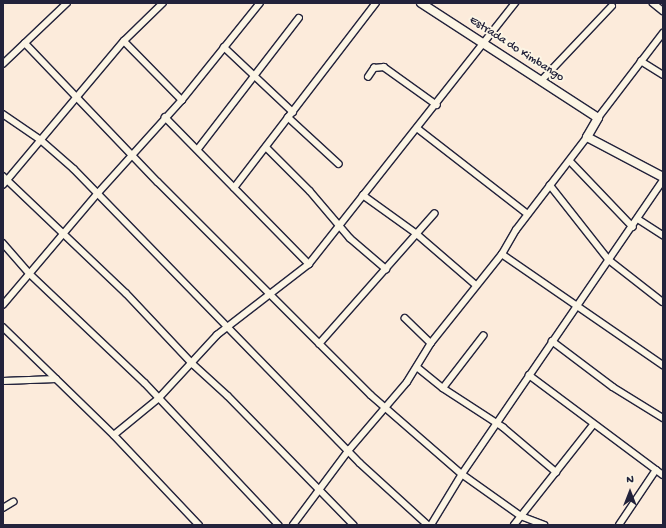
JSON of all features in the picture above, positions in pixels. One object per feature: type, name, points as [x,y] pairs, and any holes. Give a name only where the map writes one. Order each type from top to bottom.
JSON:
[{"type":"street","points":[[3,64],[67,3]]},
{"type":"street","points":[[163,3],[124,41],[41,140],[4,180],[126,293],[190,362],[228,396],[354,525]]},
{"type":"street","points":[[3,305],[132,154],[182,100],[260,3]]},
{"type":"street","points":[[234,188],[376,3]]},
{"type":"street","name":"Estrada do Kimbango","points":[[421,3],[598,118]]},
{"type":"street","points":[[114,435],[158,399],[190,362],[228,326],[309,264],[363,195],[437,105],[515,3]]},
{"type":"street","points":[[653,3],[663,11]]},
{"type":"street","points":[[541,81],[612,6]]},
{"type":"street","points":[[198,149],[299,18]]},
{"type":"street","points":[[293,525],[320,491],[349,450],[417,368],[431,343],[502,254],[528,214],[570,161],[598,118],[663,33]]},
{"type":"street","points":[[124,41],[182,100]]},
{"type":"street","points":[[25,43],[76,97],[319,344],[385,407],[462,474],[521,516],[544,525]]},
{"type":"street","points":[[224,48],[293,112]]},
{"type":"street","points":[[642,61],[663,75]]},
{"type":"street","points":[[368,77],[374,68],[384,67],[437,105]]},
{"type":"street","points":[[3,114],[41,140],[98,193],[349,450],[428,525]]},
{"type":"street","points":[[166,117],[309,264]]},
{"type":"street","points":[[288,117],[339,164]]},
{"type":"street","points":[[417,128],[528,214]]},
{"type":"street","points":[[587,137],[663,177]]},
{"type":"street","points":[[266,147],[340,225],[386,269]]},
{"type":"street","points":[[570,161],[633,227]]},
{"type":"street","points":[[431,525],[462,474],[576,306],[638,220],[663,180]]},
{"type":"street","points":[[550,185],[609,260],[663,302]]},
{"type":"street","points":[[363,195],[417,234],[476,285]]},
{"type":"street","points":[[319,344],[434,214]]},
{"type":"street","points":[[638,220],[663,235]]},
{"type":"street","points":[[3,244],[30,274],[96,335],[279,525]]},
{"type":"street","points":[[502,254],[663,365]]},
{"type":"street","points":[[405,318],[431,343]]},
{"type":"street","points":[[3,327],[114,435],[199,525]]},
{"type":"street","points":[[443,388],[483,336]]},
{"type":"street","points":[[552,341],[613,387],[662,416]]},
{"type":"street","points":[[417,368],[443,388],[497,422],[556,472]]},
{"type":"street","points":[[529,375],[593,425],[663,475]]},
{"type":"street","points":[[3,381],[56,379]]},
{"type":"street","points":[[514,525],[593,425]]},
{"type":"street","points":[[619,525],[656,470]]},
{"type":"street","points":[[3,508],[13,502]]}]
